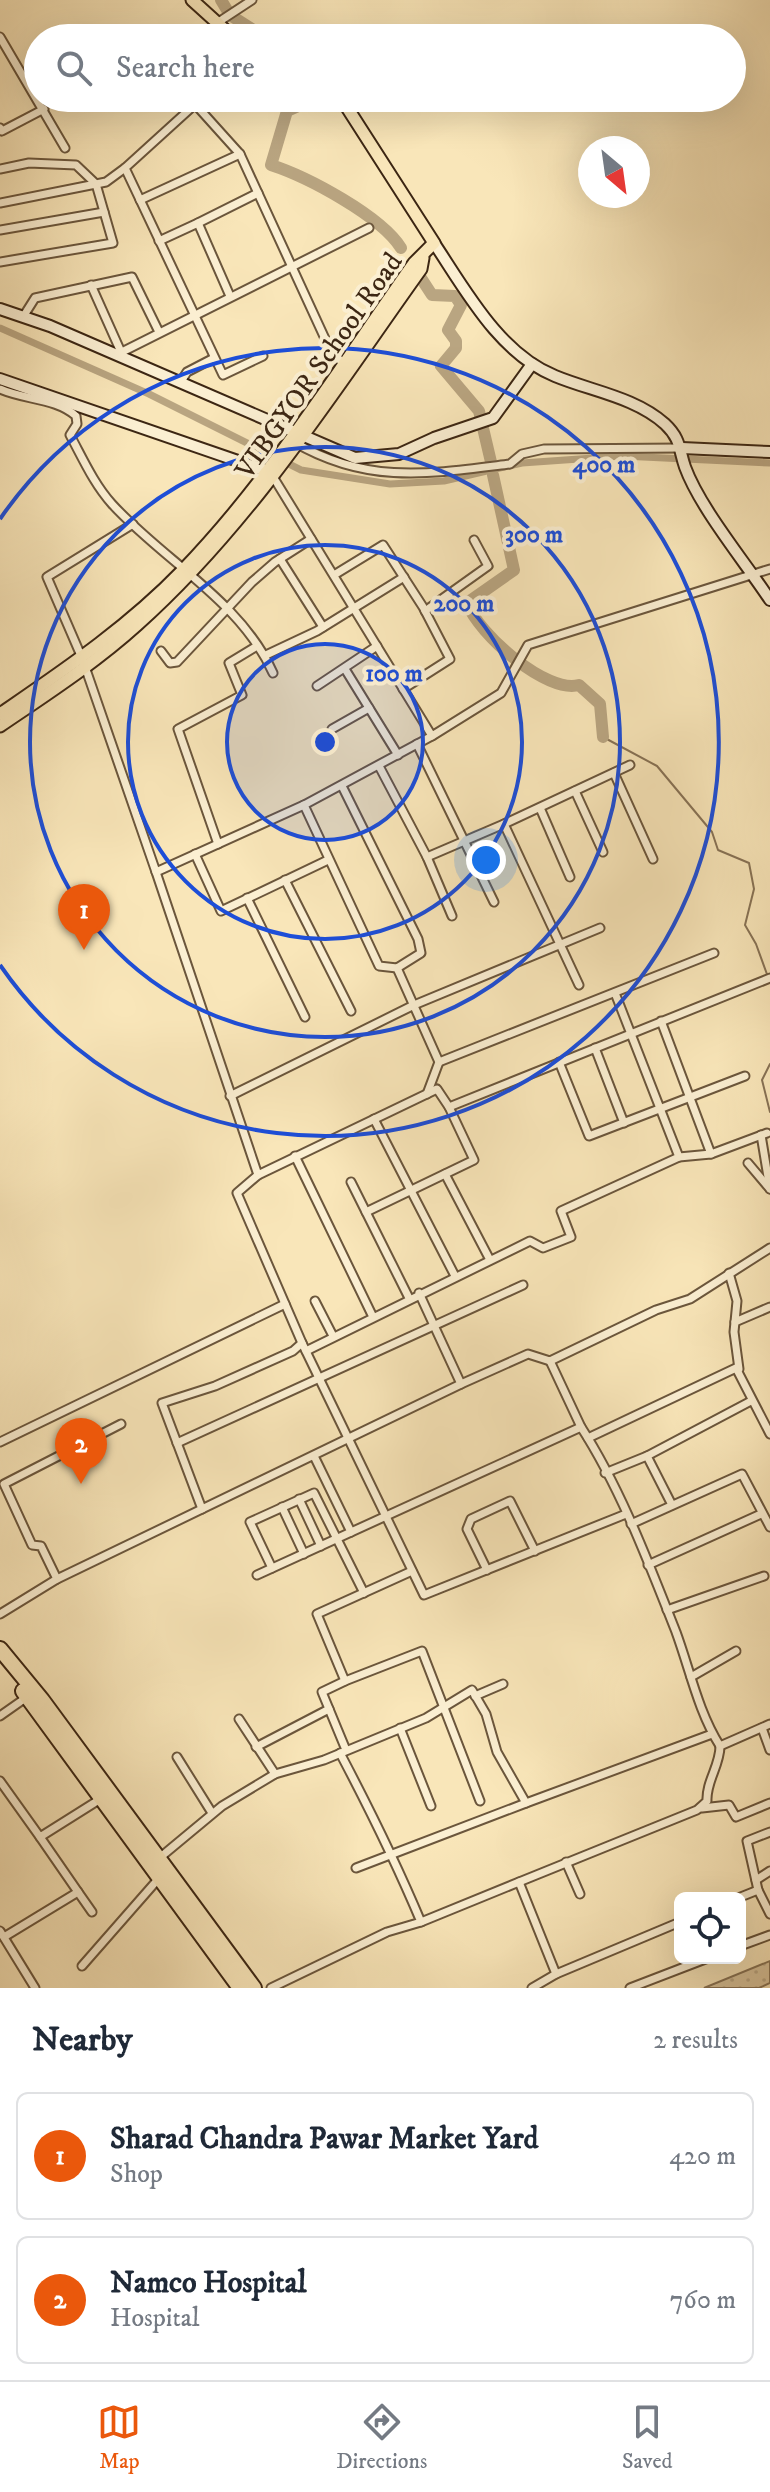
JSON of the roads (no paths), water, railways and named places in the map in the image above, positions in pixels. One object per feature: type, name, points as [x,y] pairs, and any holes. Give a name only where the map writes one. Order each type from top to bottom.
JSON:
[{"type":"highway","points":[[0,1649],[6,1666],[27,1697],[159,1868]]},
{"type":"highway","points":[[6,1666],[247,1987]]},
{"type":"main road","points":[[192,0],[216,24]]},
{"type":"main road","points":[[350,112],[434,243]]},
{"type":"main road","name":"VIBGYOR School Road","points":[[0,726],[84,663],[187,571],[274,469],[414,263],[423,258],[434,243]]},
{"type":"main road","name":"VIBGYOR School Road","points":[[0,714],[84,663]]},
{"type":"street","points":[[216,24],[249,2]]},
{"type":"street","points":[[0,37],[24,76]]},
{"type":"street","points":[[0,128],[2,131],[38,112]]},
{"type":"street","points":[[46,112],[65,148]]},
{"type":"street","points":[[0,203],[106,182],[187,112]]},
{"type":"street","points":[[208,112],[240,154],[327,343],[345,368]]},
{"type":"street","points":[[140,200],[240,154]]},
{"type":"street","points":[[0,169],[29,163],[76,165],[96,184],[113,243],[0,262]]},
{"type":"street","points":[[125,168],[223,375],[263,356]]},
{"type":"street","points":[[159,241],[258,193]]},
{"type":"street","points":[[0,230],[104,212]]},
{"type":"street","points":[[198,223],[230,296]]},
{"type":"street","points":[[119,354],[193,314],[369,228]]},
{"type":"street","points":[[434,243],[487,320],[532,364],[641,407],[664,423],[683,450],[684,465],[770,600]]},
{"type":"street","points":[[23,317],[35,298],[134,278],[159,332]]},
{"type":"street","points":[[91,285],[119,354]]},
{"type":"street","points":[[0,309],[119,354],[348,469],[374,472],[487,467],[510,464],[522,454],[544,449],[770,452]]},
{"type":"street","points":[[180,383],[187,372],[214,358]]},
{"type":"street","points":[[294,440],[370,459],[399,454],[434,438],[493,418],[532,364]]},
{"type":"street","points":[[0,379],[274,469],[311,539],[432,736]]},
{"type":"street","points":[[0,389],[29,400],[60,404],[76,416],[77,424],[70,435],[110,501],[226,607],[266,655],[273,673]]},
{"type":"street","points":[[133,524],[47,577],[84,663],[258,1175]]},
{"type":"street","points":[[161,651],[170,663],[177,662],[223,615],[226,607],[280,559],[311,539]]},
{"type":"street","points":[[425,611],[488,566],[474,540]]},
{"type":"street","points":[[334,575],[383,545],[425,611],[450,659],[403,689]]},
{"type":"street","points":[[280,559],[323,627]]},
{"type":"street","points":[[156,872],[304,805],[432,736],[501,693],[519,656],[538,640],[770,569]]},
{"type":"street","points":[[266,655],[355,609],[404,577]]},
{"type":"street","points":[[218,844],[178,729],[242,695],[229,663],[257,646]]},
{"type":"street","points":[[317,686],[377,646]]},
{"type":"street","points":[[345,669],[398,755]]},
{"type":"street","points":[[332,729],[369,708]]},
{"type":"street","points":[[417,744],[494,902]]},
{"type":"street","points":[[427,857],[630,765]]},
{"type":"street","points":[[379,766],[427,857],[452,916]]},
{"type":"street","points":[[614,773],[653,859]]},
{"type":"street","points":[[304,805],[379,966],[397,968],[421,953],[418,939],[342,786]]},
{"type":"street","points":[[575,791],[603,852]]},
{"type":"street","points":[[540,808],[570,877]]},
{"type":"street","points":[[504,824],[579,985]]},
{"type":"street","points":[[195,854],[221,911],[328,860]]},
{"type":"street","points":[[285,880],[351,1011]]},
{"type":"street","points":[[247,898],[305,1017]]},
{"type":"street","points":[[230,1096],[414,1005],[600,928]]},
{"type":"street","points":[[439,1062],[714,953]]},
{"type":"street","points":[[397,968],[439,1062],[427,1094]]},
{"type":"street","points":[[449,1107],[770,978]]},
{"type":"street","points":[[615,993],[633,1032],[679,1157]]},
{"type":"street","points":[[661,1021],[711,1154]]},
{"type":"street","points":[[595,1048],[624,1123]]},
{"type":"street","points":[[559,1062],[589,1136],[745,1076]]},
{"type":"street","points":[[366,1212],[474,1160],[437,1089],[258,1175],[237,1193],[304,1347],[424,1595],[626,1514]]},
{"type":"street","points":[[374,1119],[455,1276]]},
{"type":"street","points":[[202,1509],[162,1403],[215,1386],[333,1336],[530,1241],[543,1248],[571,1237],[561,1211],[679,1157],[711,1154],[764,1134],[770,1189]]},
{"type":"street","points":[[295,1156],[372,1315]]},
{"type":"street","points":[[748,1163],[770,1189]]},
{"type":"street","points":[[445,1174],[490,1260]]},
{"type":"street","points":[[351,1182],[409,1298]]},
{"type":"street","points":[[0,1614],[57,1579],[461,1384],[528,1354],[550,1361],[656,1310],[690,1299],[770,1248]]},
{"type":"street","points":[[729,1273],[737,1301],[735,1322],[739,1370],[751,1401],[770,1434]]},
{"type":"street","points":[[177,1443],[321,1380],[523,1285]]},
{"type":"street","points":[[419,1293],[461,1384]]},
{"type":"street","points":[[315,1301],[333,1336]]},
{"type":"street","points":[[0,1442],[285,1304]]},
{"type":"street","points":[[735,1322],[769,1311]]},
{"type":"street","points":[[550,1361],[631,1524],[667,1610],[712,1734],[720,1746],[720,1754],[706,1786],[707,1801],[699,1808]]},
{"type":"street","points":[[588,1438],[736,1368],[739,1370]]},
{"type":"street","points":[[605,1473],[647,1456],[751,1401]]},
{"type":"street","points":[[57,1579],[41,1546],[32,1545],[4,1484],[121,1424]]},
{"type":"street","points":[[257,1575],[581,1427]]},
{"type":"street","points":[[314,1456],[351,1532]]},
{"type":"street","points":[[647,1456],[672,1505]]},
{"type":"street","points":[[631,1524],[742,1474],[770,1527]]},
{"type":"street","points":[[272,1568],[250,1522],[314,1493],[364,1593]]},
{"type":"street","points":[[299,1499],[321,1546]]},
{"type":"street","points":[[487,1570],[467,1529],[471,1519],[510,1501],[535,1551]]},
{"type":"street","points":[[282,1507],[304,1554]]},
{"type":"street","points":[[648,1565],[761,1514]]},
{"type":"street","points":[[345,1681],[317,1614],[412,1571]]},
{"type":"street","points":[[667,1610],[764,1576]]},
{"type":"street","points":[[421,1922],[400,1881],[393,1855],[367,1812],[322,1692],[422,1651],[480,1801]]},
{"type":"street","points":[[691,1677],[736,1651]]},
{"type":"street","points":[[475,1696],[503,1684]]},
{"type":"street","points":[[82,1966],[159,1868],[212,1813],[275,1774],[400,1728],[472,1690],[486,1714],[497,1752],[526,1803]]},
{"type":"street","points":[[0,1716],[27,1697]]},
{"type":"street","points":[[256,1747],[329,1709]]},
{"type":"street","points":[[239,1719],[275,1774]]},
{"type":"street","points":[[720,1746],[766,1726],[770,1750]]},
{"type":"street","points":[[400,1728],[431,1806]]},
{"type":"street","points":[[356,1868],[712,1734]]},
{"type":"street","points":[[177,1757],[212,1813]]},
{"type":"street","points":[[0,1781],[92,1912]]},
{"type":"street","points":[[40,1837],[102,1798]]},
{"type":"street","points":[[271,1988],[387,1932],[421,1922],[699,1808],[729,1805],[736,1817],[770,1803]]},
{"type":"street","points":[[770,1832],[747,1841],[758,1890],[770,1914]]},
{"type":"street","points":[[566,1862],[580,1894]]},
{"type":"street","points":[[756,1880],[770,1871]]},
{"type":"street","points":[[519,1882],[556,1974]]},
{"type":"street","points":[[746,1895],[758,1890]]},
{"type":"street","points":[[33,1987],[2,1934],[78,1892]]},
{"type":"street","points":[[532,1988],[556,1974],[674,1925]]},
{"type":"street","points":[[746,1944],[770,1935]]},
{"type":"street","points":[[630,1988],[692,1964]]},
{"type":"waterway","points":[[221,0],[230,15],[244,24]]},
{"type":"waterway","points":[[287,112],[271,165],[304,179],[361,211],[401,248]]},
{"type":"waterway","points":[[419,275],[432,295],[455,296],[461,305],[448,330],[456,341],[456,348],[441,366],[479,411],[491,462]]},
{"type":"waterway","points":[[0,328],[149,394],[301,470],[390,484],[444,481],[522,463],[622,456],[770,463]]},
{"type":"waterway","points":[[493,475],[514,570],[467,603],[485,631],[516,659],[550,680],[579,685],[600,704],[603,737]]},
{"type":"waterway","points":[[603,737],[657,766],[712,832],[718,850],[749,863],[754,889],[745,925],[768,977]]},
{"type":"waterway","points":[[770,1064],[762,1080],[770,1112]]},
{"type":"place","name":"Sharad Chandra Pawar Market Yard","points":[[84,950]]},
{"type":"place","name":"Namco Hospital","points":[[81,1484]]}]
